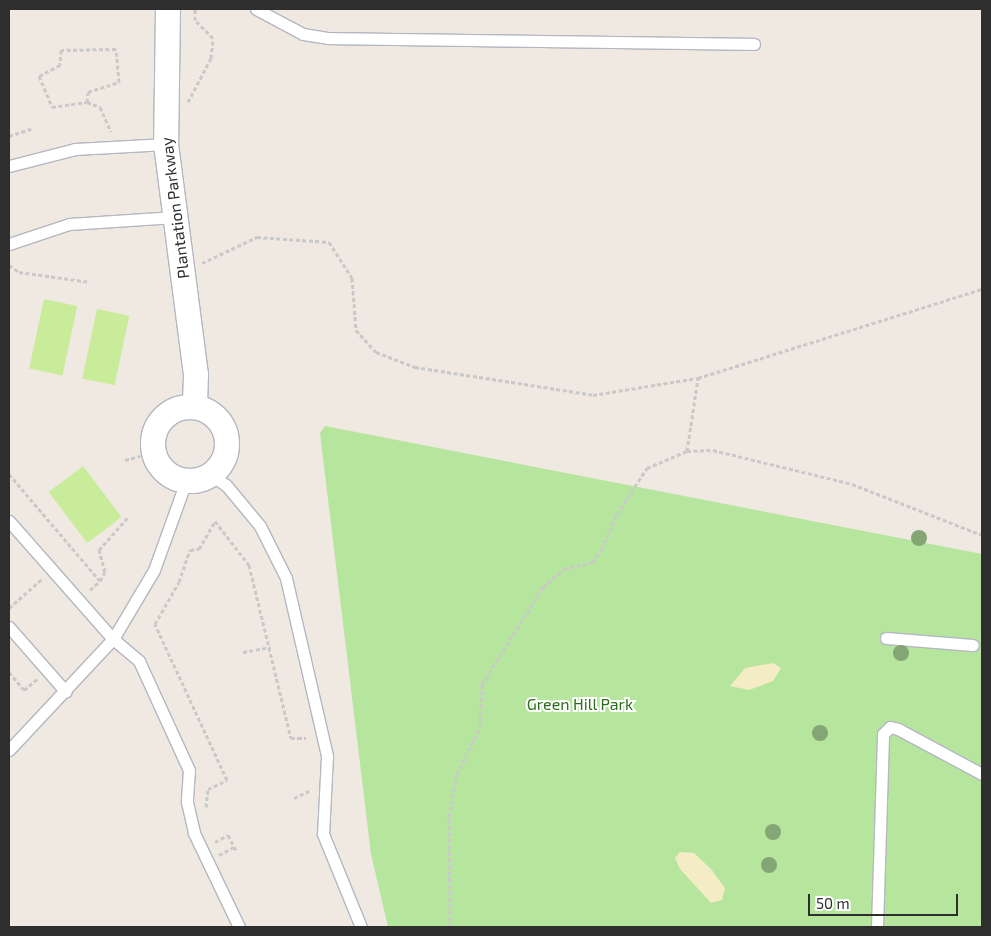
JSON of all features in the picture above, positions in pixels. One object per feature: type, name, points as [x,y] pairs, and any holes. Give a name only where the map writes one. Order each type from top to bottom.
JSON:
[{"type":"street","name":"Plantation Parkway","points":[[168,9],[166,144],[196,375],[196,407]]},
{"type":"street","points":[[196,407],[208,411],[225,430],[226,455],[210,475],[186,481],[165,471],[154,451],[154,439],[163,418],[173,411],[196,407]]},
{"type":"lane","points":[[256,9],[304,34],[329,38],[754,44]]},
{"type":"lane","points":[[9,166],[76,149],[166,144]]},
{"type":"lane","points":[[9,244],[69,224],[175,217]]},
{"type":"lane","points":[[210,475],[226,485],[260,526],[286,578],[327,756],[323,834],[361,927]]},
{"type":"lane","points":[[9,750],[66,692],[113,639],[154,570],[186,481]]},
{"type":"lane","points":[[9,521],[113,639],[139,661],[189,770],[187,802],[194,832],[239,927]]},
{"type":"lane","points":[[9,627],[66,692]]},
{"type":"lane","points":[[886,638],[973,645]]},
{"type":"lane","points":[[877,927],[884,734],[890,727],[898,728],[982,774]]},
{"type":"path","points":[[183,108],[198,90],[211,58],[214,38],[196,20],[194,9]]},
{"type":"path","points":[[87,102],[88,92],[119,82],[116,49],[61,50],[60,65],[39,76],[52,107],[87,102],[106,115],[114,148]]},
{"type":"path","points":[[9,136],[33,128]]},
{"type":"path","points":[[200,263],[257,237],[329,242],[352,278],[356,330],[376,352],[415,367],[593,395],[698,378],[982,289]]},
{"type":"path","points":[[9,265],[19,272],[90,282]]},
{"type":"path","points":[[687,451],[698,378]]},
{"type":"path","points":[[450,927],[449,817],[457,774],[480,728],[482,684],[543,587],[564,569],[592,562],[602,549],[617,514],[647,468],[687,451],[713,450],[852,484],[982,535]]},
{"type":"path","points":[[125,460],[140,456]]},
{"type":"path","points":[[9,474],[100,581],[105,572],[99,550],[127,518]]},
{"type":"path","points":[[206,815],[208,789],[227,780],[155,624],[179,582],[190,550],[199,549],[215,521],[249,565],[271,647],[291,738],[306,737],[308,746]]},
{"type":"path","points":[[9,608],[29,590]]},
{"type":"path","points":[[243,652],[271,647]]},
{"type":"path","points":[[9,672],[24,690],[37,679],[43,686]]},
{"type":"path","points":[[294,798],[311,790],[312,781]]},
{"type":"path","points":[[212,836],[215,843],[228,836],[236,852]]},
{"type":"green space","points":[[44,299],[77,306],[62,376],[29,368]]},
{"type":"green space","points":[[97,309],[129,316],[115,385],[82,378]]},
{"type":"green space","name":"Green Hill Park","points":[[325,426],[982,554],[982,927],[388,927],[371,854],[320,433]]},
{"type":"green space","points":[[83,466],[122,517],[87,543],[49,492]]},
{"type":"sand","points":[[773,663],[781,668],[773,681],[749,690],[730,686],[745,668]]},
{"type":"sand","points":[[680,852],[694,853],[711,869],[725,888],[722,900],[711,903],[680,869],[675,858]]}]
